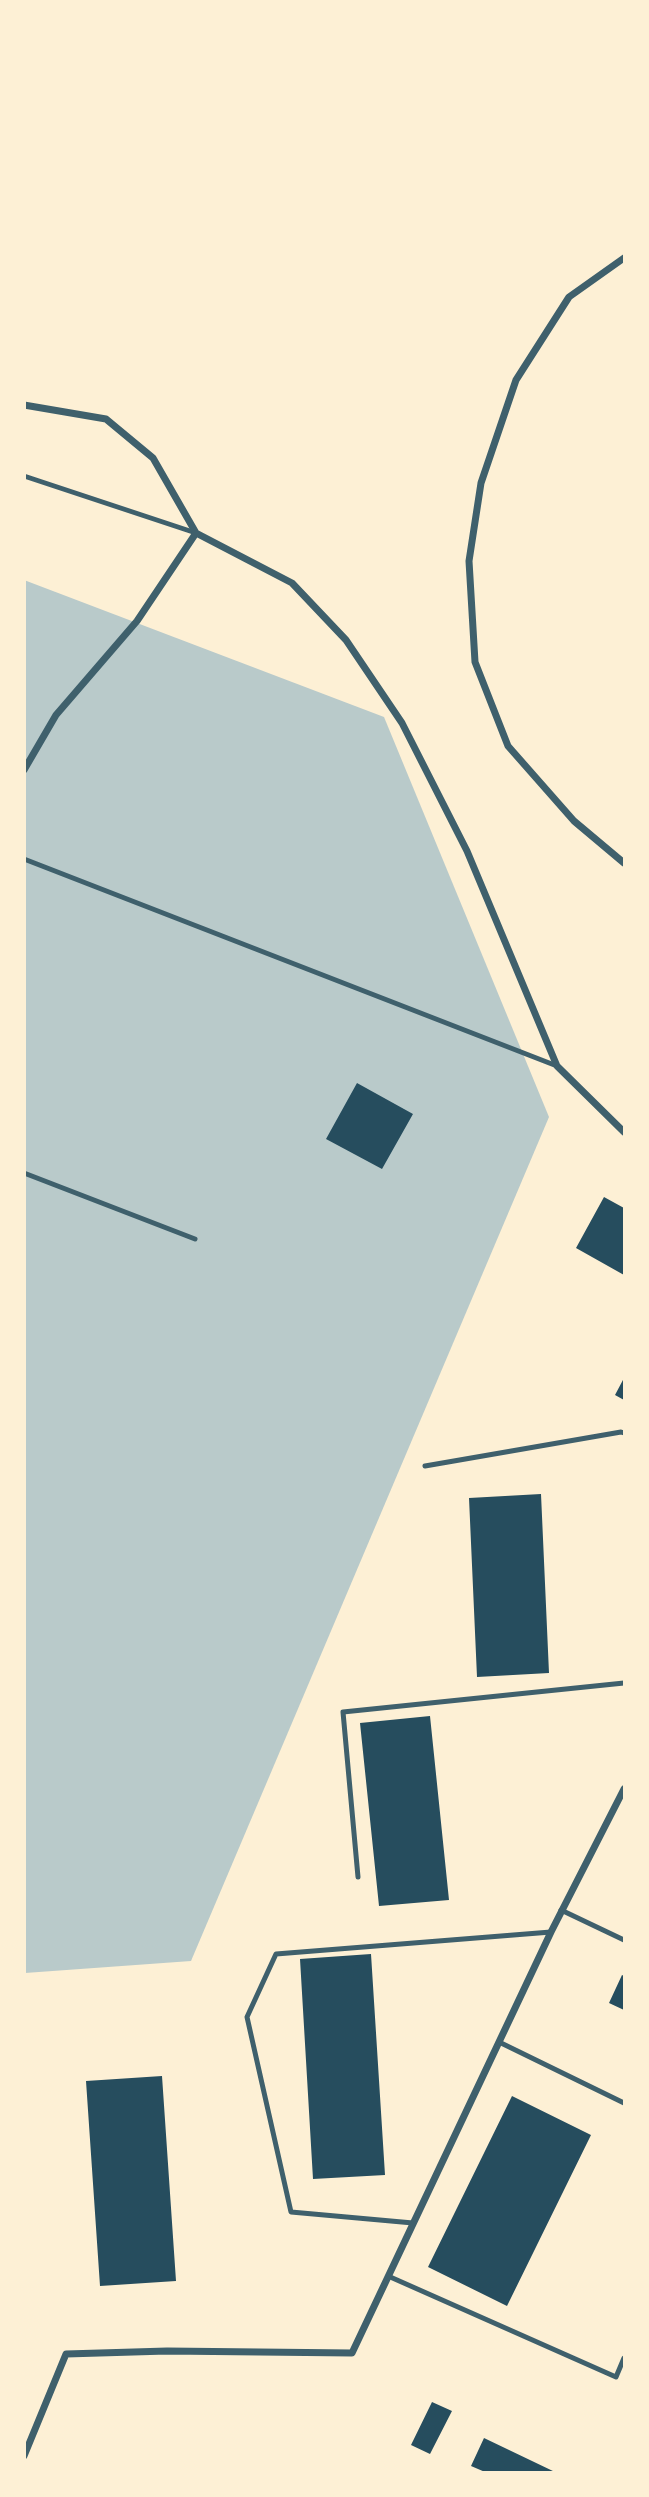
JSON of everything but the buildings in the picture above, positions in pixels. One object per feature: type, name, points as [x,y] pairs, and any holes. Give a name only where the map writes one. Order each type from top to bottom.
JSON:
[{"type":"street","points":[[625,258],[569,297],[516,380],[481,482],[469,561],[475,662],[508,746],[574,821],[625,863]]},
{"type":"street","points":[[24,405],[106,419],[153,458],[196,533],[292,583],[346,640],[402,723],[467,851],[557,1066],[625,1132]]},
{"type":"street","points":[[24,770],[56,715],[137,621],[196,533]]},
{"type":"street","points":[[24,2456],[66,2354],[167,2351],[352,2353],[561,1910],[625,1789]]},
{"type":"lane","points":[[24,476],[196,533]]},
{"type":"lane","points":[[24,859],[557,1066]]},
{"type":"lane","points":[[24,1173],[195,1239]]},
{"type":"lane","points":[[425,1466],[625,1433]]},
{"type":"lane","points":[[358,1877],[343,1712],[625,1683]]},
{"type":"lane","points":[[561,1910],[625,1940]]},
{"type":"lane","points":[[413,2223],[291,2212],[247,2017],[276,1954],[551,1932]]},
{"type":"lane","points":[[499,2042],[625,2103]]},
{"type":"lane","points":[[388,2276],[616,2376],[625,2358]]},
{"type":"shaded area","points":[[24,580],[384,717],[549,1117],[191,1961],[25,1973]]}]
